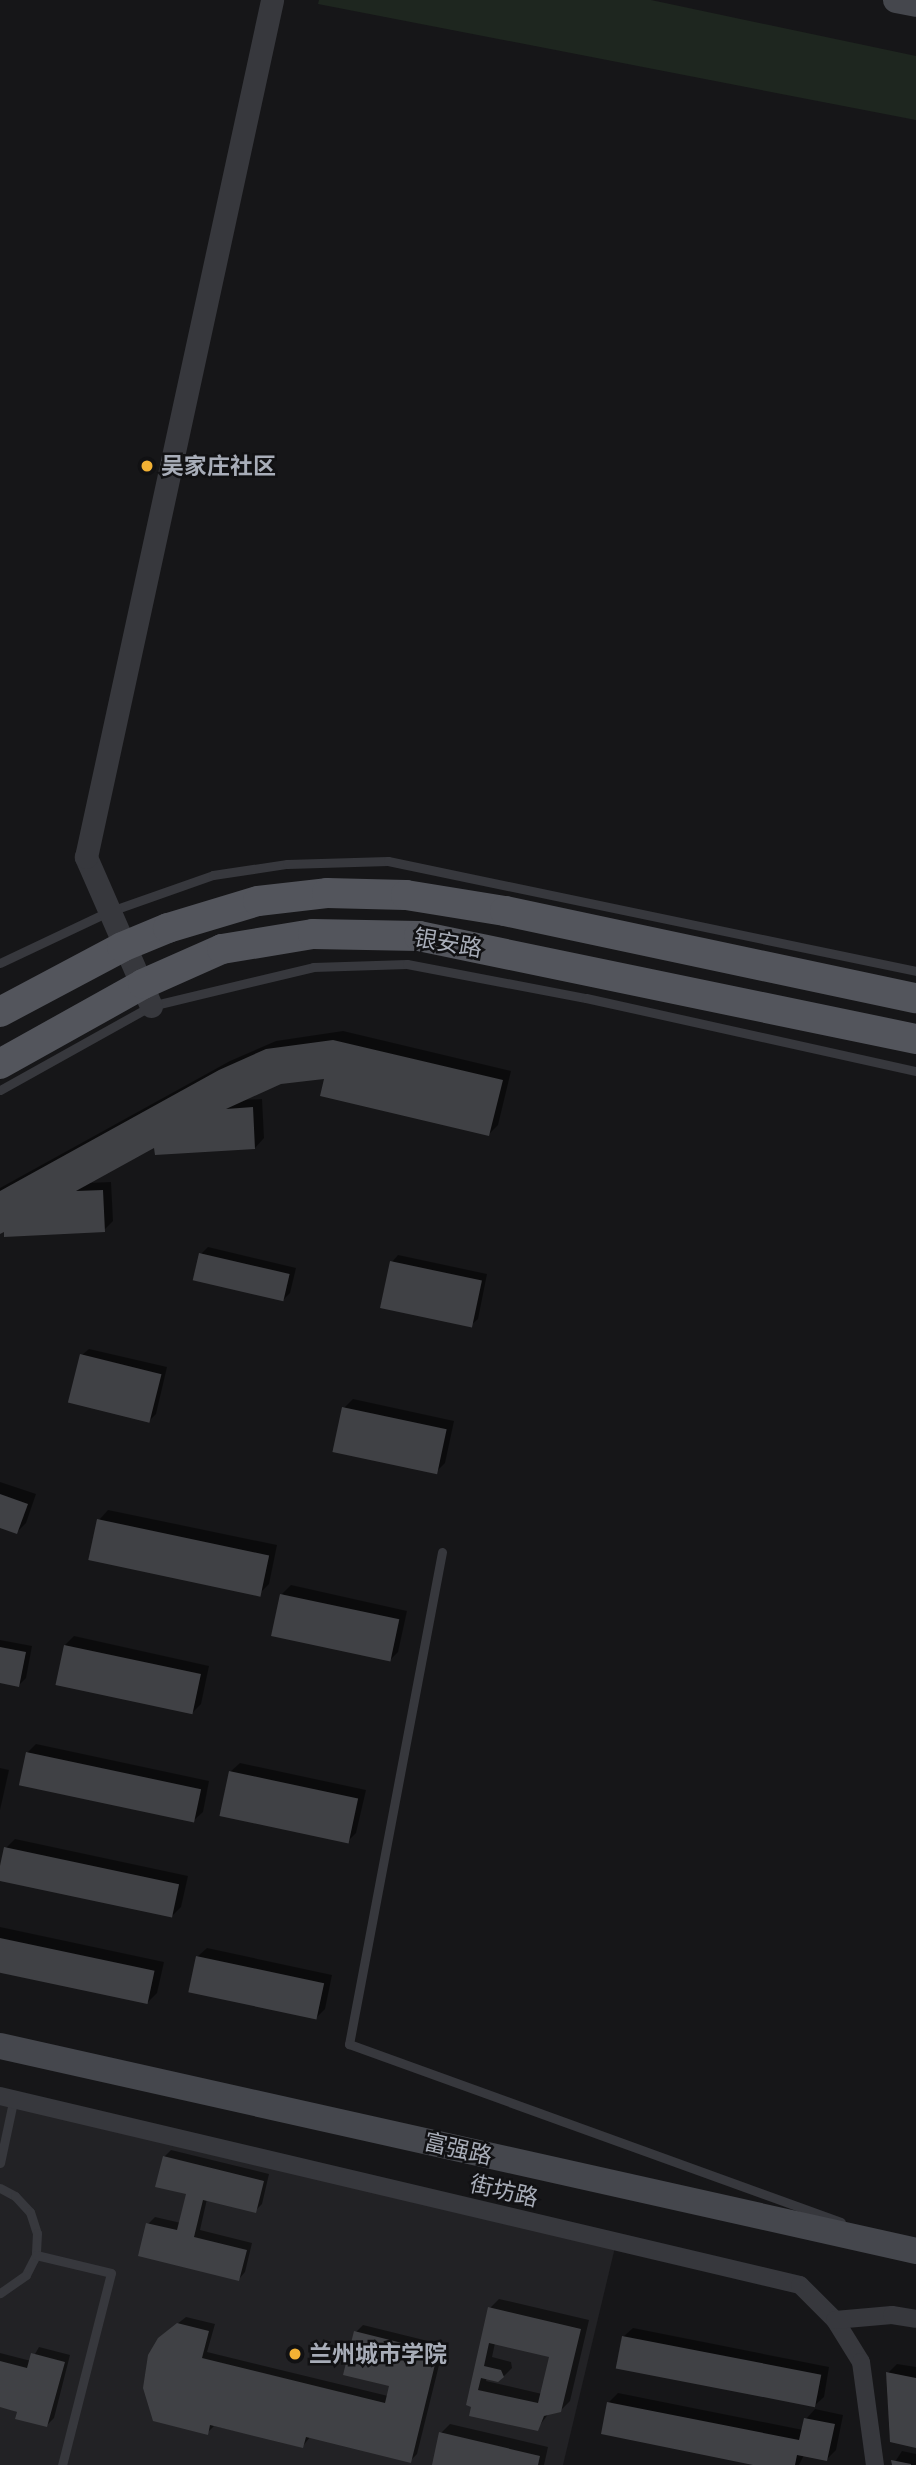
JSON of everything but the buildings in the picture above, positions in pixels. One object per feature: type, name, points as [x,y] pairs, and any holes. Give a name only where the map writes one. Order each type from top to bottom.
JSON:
[{"type":"main road","points":[[896,0],[916,4]]},
{"type":"main road","name":"银安路","points":[[0,1012],[122,947],[258,901],[327,893],[406,895],[505,911],[916,998]]},
{"type":"main road","name":"银安路","points":[[0,1064],[147,995],[222,950],[313,934],[419,936],[916,1039]]},
{"type":"main road","name":"富强路","points":[[0,2046],[916,2251]]},
{"type":"street","points":[[147,995],[122,947],[86,856],[272,0]]},
{"type":"street","name":"街坊路","points":[[6,2099],[800,2286],[835,2320],[861,2362],[874,2465]]},
{"type":"street","points":[[835,2320],[892,2315],[916,2319]]},
{"type":"lane","points":[[0,963],[108,912],[213,875],[287,864],[388,862],[916,971]]},
{"type":"lane","points":[[0,1090],[147,995],[313,967],[407,964],[586,998],[916,1071]]},
{"type":"lane","points":[[442,1552],[349,2044],[826,2217],[916,2245]]},
{"type":"lane","points":[[0,2163],[6,2099]]},
{"type":"lane","points":[[0,2188],[15,2196],[30,2212],[37,2233],[36,2256],[26,2275],[0,2293]]},
{"type":"lane","points":[[36,2256],[111,2273],[62,2465]]},
{"type":"shaded area","points":[[319,0],[651,0],[916,56],[916,120],[318,4]]},
{"type":"shaded area","name":"兰州城市学院","points":[[0,2095],[616,2243],[563,2465],[0,2465]]},
{"type":"place","name":"吴家庄社区","points":[[147,466]]},
{"type":"place","name":"兰州城市学院","points":[[295,2354]]}]
